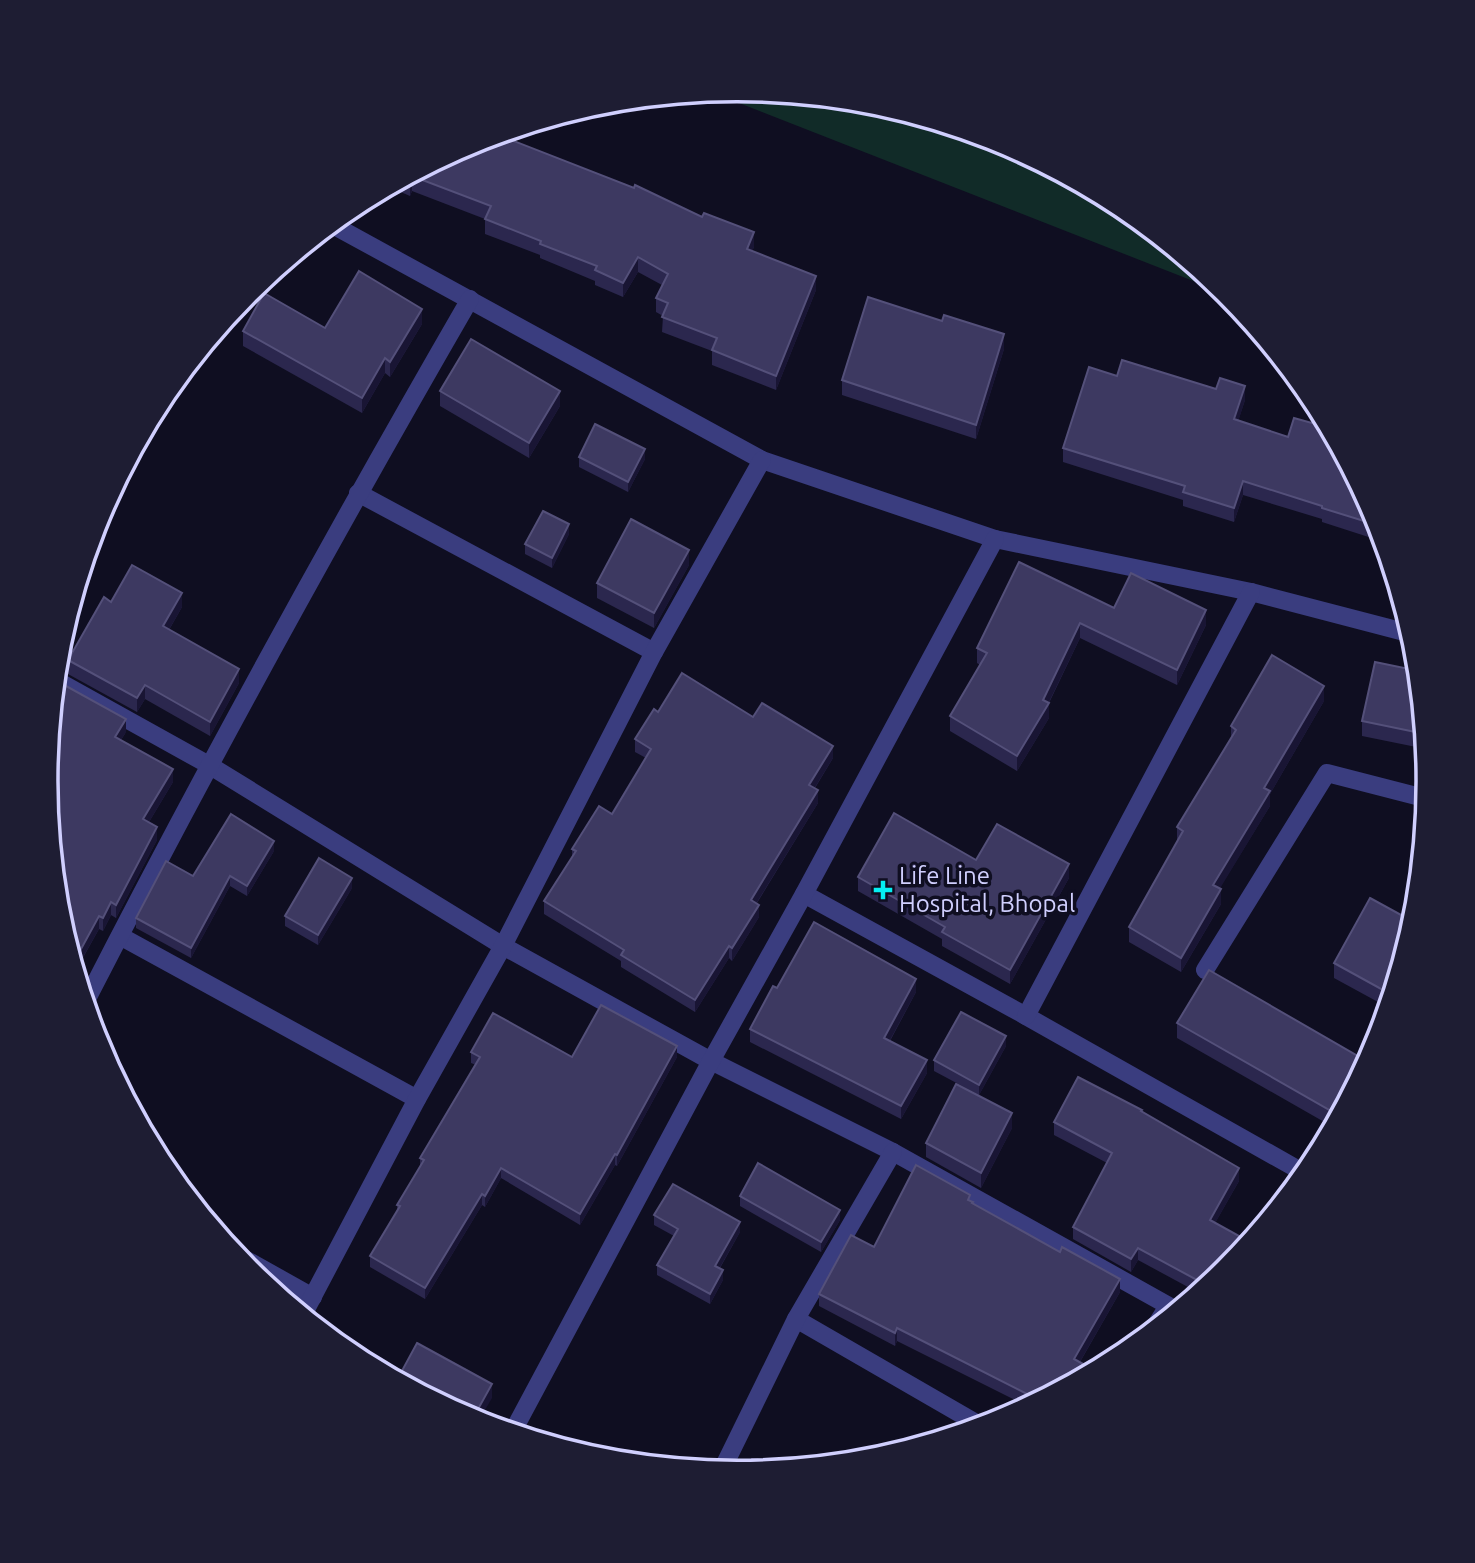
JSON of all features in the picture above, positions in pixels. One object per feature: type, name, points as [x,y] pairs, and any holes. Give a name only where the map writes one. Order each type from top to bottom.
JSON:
[{"type":"street","points":[[341,230],[762,460],[995,539],[1251,592],[1400,631]]},
{"type":"street","points":[[91,991],[209,765],[358,493],[470,299]]},
{"type":"street","points":[[307,1308],[417,1099],[503,946],[654,652],[762,460]]},
{"type":"street","points":[[358,493],[654,652]]},
{"type":"street","points":[[517,1424],[710,1061],[804,894],[995,539]]},
{"type":"street","points":[[1026,1016],[1251,592]]},
{"type":"street","points":[[65,686],[209,765],[503,946],[710,1061],[893,1152],[1170,1306]]},
{"type":"street","points":[[1205,970],[1327,773],[1417,796]]},
{"type":"street","points":[[804,894],[1296,1168]]},
{"type":"street","points":[[120,936],[417,1099]]},
{"type":"street","points":[[727,1461],[796,1319],[893,1152]]},
{"type":"street","points":[[266,1271],[313,1297]]},
{"type":"street","points":[[796,1319],[971,1420]]},
{"type":"green space","points":[[737,102],[782,103],[870,115],[913,125],[998,153],[1077,193],[1115,216],[1200,284]]},
{"type":"building","points":[[512,140],[634,188],[635,185],[702,217],[704,213],[754,232],[747,249],[816,276],[776,376],[712,350],[717,338],[662,317],[668,303],[656,298],[668,274],[638,257],[623,283],[595,270],[597,266],[485,219],[491,206],[422,180],[477,153]]},
{"type":"building","points":[[359,271],[422,309],[390,362],[385,358],[362,398],[243,331],[265,293],[325,328]]},
{"type":"building","points":[[868,297],[942,321],[944,315],[1004,334],[976,425],[842,380]]},
{"type":"building","points":[[471,339],[560,391],[529,443],[440,391]]},
{"type":"building","points":[[1122,360],[1216,389],[1220,378],[1245,386],[1234,419],[1288,437],[1294,418],[1315,424],[1366,522],[1243,481],[1234,508],[1183,492],[1185,486],[1063,448],[1089,367],[1117,376]]},
{"type":"building","points":[[595,424],[645,449],[628,482],[579,457]]},
{"type":"building","points":[[543,511],[569,524],[552,558],[525,544]]},
{"type":"building","points":[[631,519],[689,550],[654,613],[597,583]]},
{"type":"building","points":[[1019,562],[1114,608],[1131,573],[1206,610],[1177,670],[1080,623],[1043,700],[1049,703],[1017,756],[950,716],[987,653],[977,648]]},
{"type":"building","points":[[132,565],[182,593],[163,626],[239,669],[210,722],[145,685],[137,698],[69,661],[104,597],[111,602]]},
{"type":"building","points":[[1272,655],[1324,686],[1264,788],[1270,791],[1213,885],[1221,889],[1181,958],[1129,927],[1183,831],[1177,827],[1236,730],[1231,726]]},
{"type":"building","points":[[1375,662],[1407,669],[1415,732],[1362,721]]},
{"type":"building","points":[[682,673],[753,717],[762,703],[833,746],[809,785],[818,790],[751,900],[759,905],[695,1000],[621,955],[624,950],[544,901],[576,851],[572,849],[599,806],[612,814],[651,749],[635,739],[654,709],[658,712]]},
{"type":"building","points":[[65,686],[126,719],[115,737],[173,769],[143,819],[157,827],[116,905],[111,902],[103,918],[99,916],[80,951],[71,914],[59,826],[59,737]]},
{"type":"building","points":[[894,813],[976,860],[997,824],[1069,864],[1010,970],[942,932],[945,927],[858,877]]},
{"type":"building","points":[[231,814],[274,841],[247,886],[230,876],[191,948],[136,918],[166,861],[193,876]]},
{"type":"building","points":[[319,858],[352,878],[318,935],[285,916]]},
{"type":"building","points":[[1370,898],[1403,916],[1384,991],[1334,963]]},
{"type":"building","points":[[814,922],[916,979],[884,1038],[927,1060],[901,1106],[750,1029],[773,986],[777,988]]},
{"type":"building","points":[[1209,970],[1359,1057],[1331,1111],[1177,1023]]},
{"type":"building","points":[[601,1005],[677,1046],[617,1155],[615,1154],[580,1214],[501,1168],[485,1196],[482,1194],[425,1288],[370,1256],[424,1160],[420,1158],[480,1057],[471,1052],[493,1013],[572,1057]]},
{"type":"building","points":[[961,1012],[1006,1036],[979,1085],[934,1060]]},
{"type":"building","points":[[1078,1077],[1142,1110],[1239,1168],[1210,1220],[1242,1237],[1199,1281],[1138,1248],[1131,1259],[1073,1227],[1112,1153],[1054,1122]]},
{"type":"building","points":[[956,1084],[1012,1113],[981,1173],[926,1143]]},
{"type":"building","points":[[758,1163],[840,1210],[821,1242],[740,1196]]},
{"type":"building","points":[[916,1165],[970,1195],[968,1200],[972,1203],[1060,1252],[1062,1247],[1120,1279],[1074,1359],[1085,1365],[1029,1395],[897,1328],[895,1333],[819,1294],[851,1235],[874,1247]]},
{"type":"building","points":[[673,1184],[740,1222],[715,1266],[723,1270],[710,1294],[657,1265],[678,1229],[654,1215]]},
{"type":"building","points":[[417,1343],[492,1384],[477,1410],[401,1372]]},
{"type":"place","name":"Life Line Hospital, Bhopal","points":[[883,890]]}]
